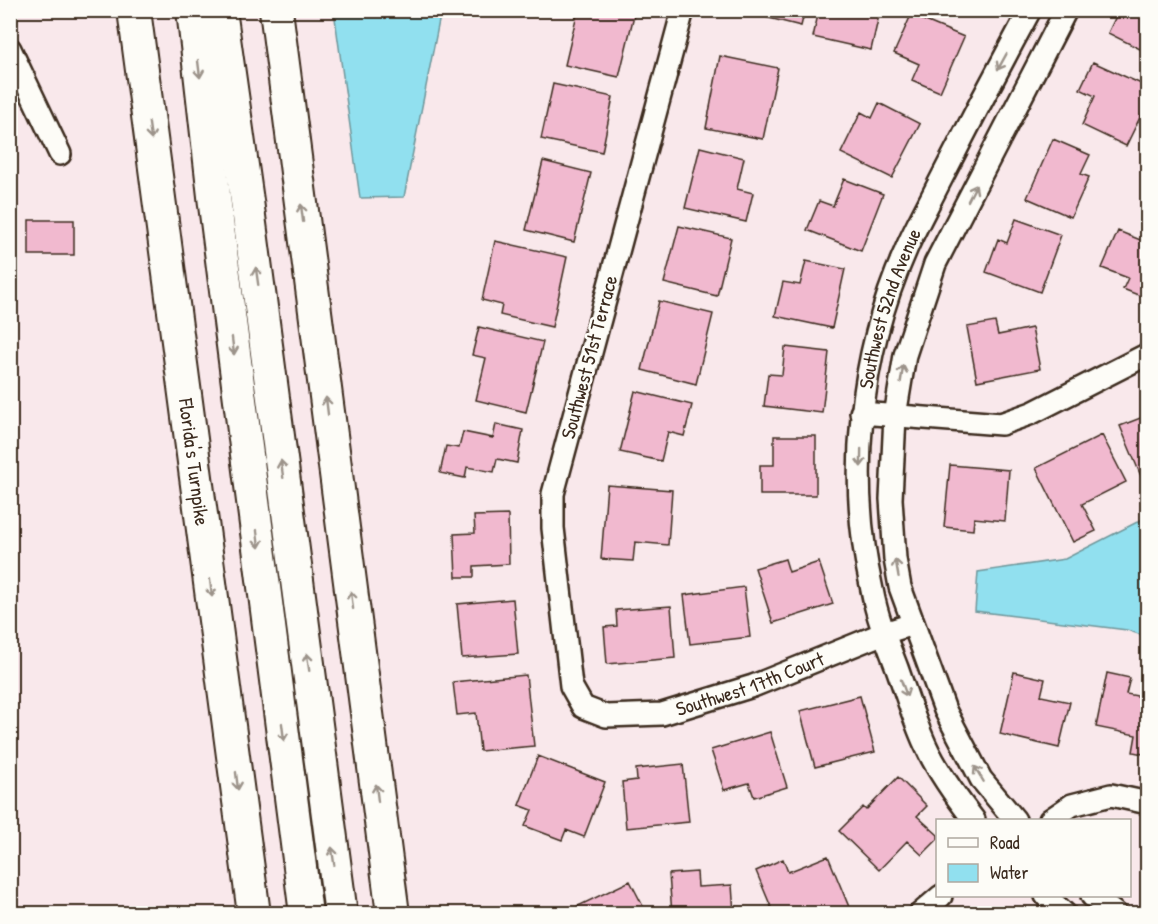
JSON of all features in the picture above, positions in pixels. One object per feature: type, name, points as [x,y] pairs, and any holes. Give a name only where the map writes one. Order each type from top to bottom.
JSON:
[{"type":"highway","name":"Florida's Turnpike","points":[[134,10],[254,914]]},
{"type":"highway","points":[[193,10],[215,205],[306,914]]},
{"type":"highway","points":[[220,10],[249,213],[341,914]]},
{"type":"highway","points":[[276,10],[393,914]]},
{"type":"street","name":"Southwest 51st Terrace","points":[[583,707],[572,686],[553,528],[553,494],[683,10]]},
{"type":"street","points":[[1029,11],[1062,19]]},
{"type":"street","name":"Southwest 52nd Avenue","points":[[973,819],[958,801],[926,746],[884,633],[867,565],[860,502],[861,413],[874,349],[904,252],[1029,11]]},
{"type":"street","name":"Southwest 52nd Avenue","points":[[1014,819],[981,779],[950,720],[900,587],[895,559],[891,499],[895,416],[905,355],[935,264],[1062,19]]},
{"type":"street","points":[[10,49],[60,154]]},
{"type":"street","points":[[861,413],[1001,424],[1032,413],[1148,354]]},
{"type":"street","name":"Southwest 17th Court","points":[[583,707],[606,716],[662,714],[753,686],[884,633],[913,624]]},
{"type":"street","points":[[1051,819],[1072,805],[1111,795],[1148,803]]},
{"type":"street","points":[[920,914],[940,897]]},
{"type":"street","points":[[1047,897],[1065,914]]},
{"type":"street","points":[[1093,897],[1116,914]]},
{"type":"water","points":[[334,11],[441,11],[404,197],[360,198]]},
{"type":"water","points":[[1147,517],[1147,637],[1127,630],[975,611],[978,572],[1065,559]]},
{"type":"building","points":[[578,10],[635,11],[619,77],[565,65]]},
{"type":"building","points":[[737,10],[805,10],[801,26]]},
{"type":"building","points":[[819,10],[880,11],[871,50],[813,37]]},
{"type":"building","points":[[1119,10],[1148,10],[1148,53],[1108,33]]},
{"type":"building","points":[[911,15],[964,37],[940,92],[912,80],[919,64],[894,53]]},
{"type":"building","points":[[720,56],[778,68],[763,139],[706,128]]},
{"type":"building","points":[[1093,62],[1148,87],[1148,101],[1126,146],[1082,125],[1095,96],[1080,89]]},
{"type":"building","points":[[553,84],[613,97],[602,152],[541,139]]},
{"type":"building","points":[[879,103],[920,124],[892,178],[841,153],[861,112],[872,118]]},
{"type":"building","points":[[1053,139],[1090,155],[1081,174],[1089,177],[1071,217],[1027,198]]},
{"type":"building","points":[[700,147],[744,158],[737,189],[753,193],[746,222],[685,208]]},
{"type":"building","points":[[543,161],[591,173],[574,242],[526,230]]},
{"type":"building","points":[[844,179],[883,194],[861,251],[807,230],[819,201],[833,206]]},
{"type":"building","points":[[1016,219],[1061,235],[1040,292],[986,272],[998,239],[1007,243]]},
{"type":"building","points":[[29,220],[74,220],[74,255],[29,255]]},
{"type":"building","points":[[679,226],[731,238],[717,296],[664,283]]},
{"type":"building","points":[[1118,231],[1148,243],[1148,299],[1123,289],[1128,278],[1102,268]]},
{"type":"building","points":[[495,241],[567,257],[552,327],[500,315],[502,305],[482,300]]},
{"type":"building","points":[[806,261],[845,269],[832,328],[775,316],[783,282],[800,285]]},
{"type":"building","points":[[659,301],[713,314],[696,384],[642,370]]},
{"type":"building","points":[[995,322],[998,335],[1032,328],[1040,369],[977,381],[967,327]]},
{"type":"building","points":[[479,327],[543,342],[526,412],[476,400],[486,358],[472,355]]},
{"type":"building","points":[[785,347],[829,352],[822,413],[764,406],[768,374],[782,375]]},
{"type":"building","points":[[635,391],[692,405],[684,436],[668,432],[661,461],[620,452]]},
{"type":"building","points":[[1148,415],[1148,487],[1146,488],[1120,426]]},
{"type":"building","points":[[496,424],[523,430],[517,463],[497,459],[494,472],[467,467],[465,478],[440,473],[446,446],[459,448],[463,432],[493,438]]},
{"type":"building","points":[[1102,435],[1126,482],[1082,504],[1096,531],[1073,542],[1036,468]]},
{"type":"building","points":[[774,436],[816,436],[816,495],[760,495],[760,465],[774,465]]},
{"type":"building","points":[[950,465],[1009,470],[1005,521],[974,518],[973,530],[944,527]]},
{"type":"building","points":[[607,485],[672,490],[668,545],[635,542],[633,561],[601,559]]},
{"type":"building","points":[[508,515],[509,564],[474,566],[474,577],[456,577],[454,534],[475,533],[474,516]]},
{"type":"building","points":[[785,559],[789,572],[819,562],[833,604],[773,623],[755,568]]},
{"type":"building","points":[[744,587],[750,637],[690,644],[684,595]]},
{"type":"building","points":[[513,599],[518,654],[462,658],[457,604]]},
{"type":"building","points":[[671,606],[675,658],[607,664],[604,627],[617,626],[616,610]]},
{"type":"building","points":[[1014,672],[1045,679],[1041,696],[1070,702],[1059,748],[1000,734]]},
{"type":"building","points":[[1107,673],[1130,678],[1126,694],[1148,698],[1148,755],[1133,752],[1136,735],[1096,727]]},
{"type":"building","points":[[526,675],[534,746],[480,751],[476,713],[457,715],[453,682]]},
{"type":"building","points":[[860,696],[875,752],[815,767],[800,711]]},
{"type":"building","points":[[770,732],[787,787],[754,797],[749,783],[724,790],[711,750]]},
{"type":"building","points":[[538,756],[605,782],[584,837],[566,830],[562,840],[525,826],[532,810],[519,805]]},
{"type":"building","points":[[683,764],[689,822],[626,828],[622,782],[637,780],[636,769]]},
{"type":"building","points":[[898,777],[927,806],[917,816],[936,833],[936,841],[922,855],[907,841],[879,870],[839,831],[863,807],[866,810]]},
{"type":"building","points":[[828,856],[849,907],[835,914],[821,914],[819,908],[806,914],[774,914],[756,871],[783,859],[788,872]]},
{"type":"building","points":[[697,872],[698,887],[732,885],[734,914],[672,914],[669,874]]},
{"type":"building","points":[[630,881],[647,914],[579,914],[576,907]]}]
